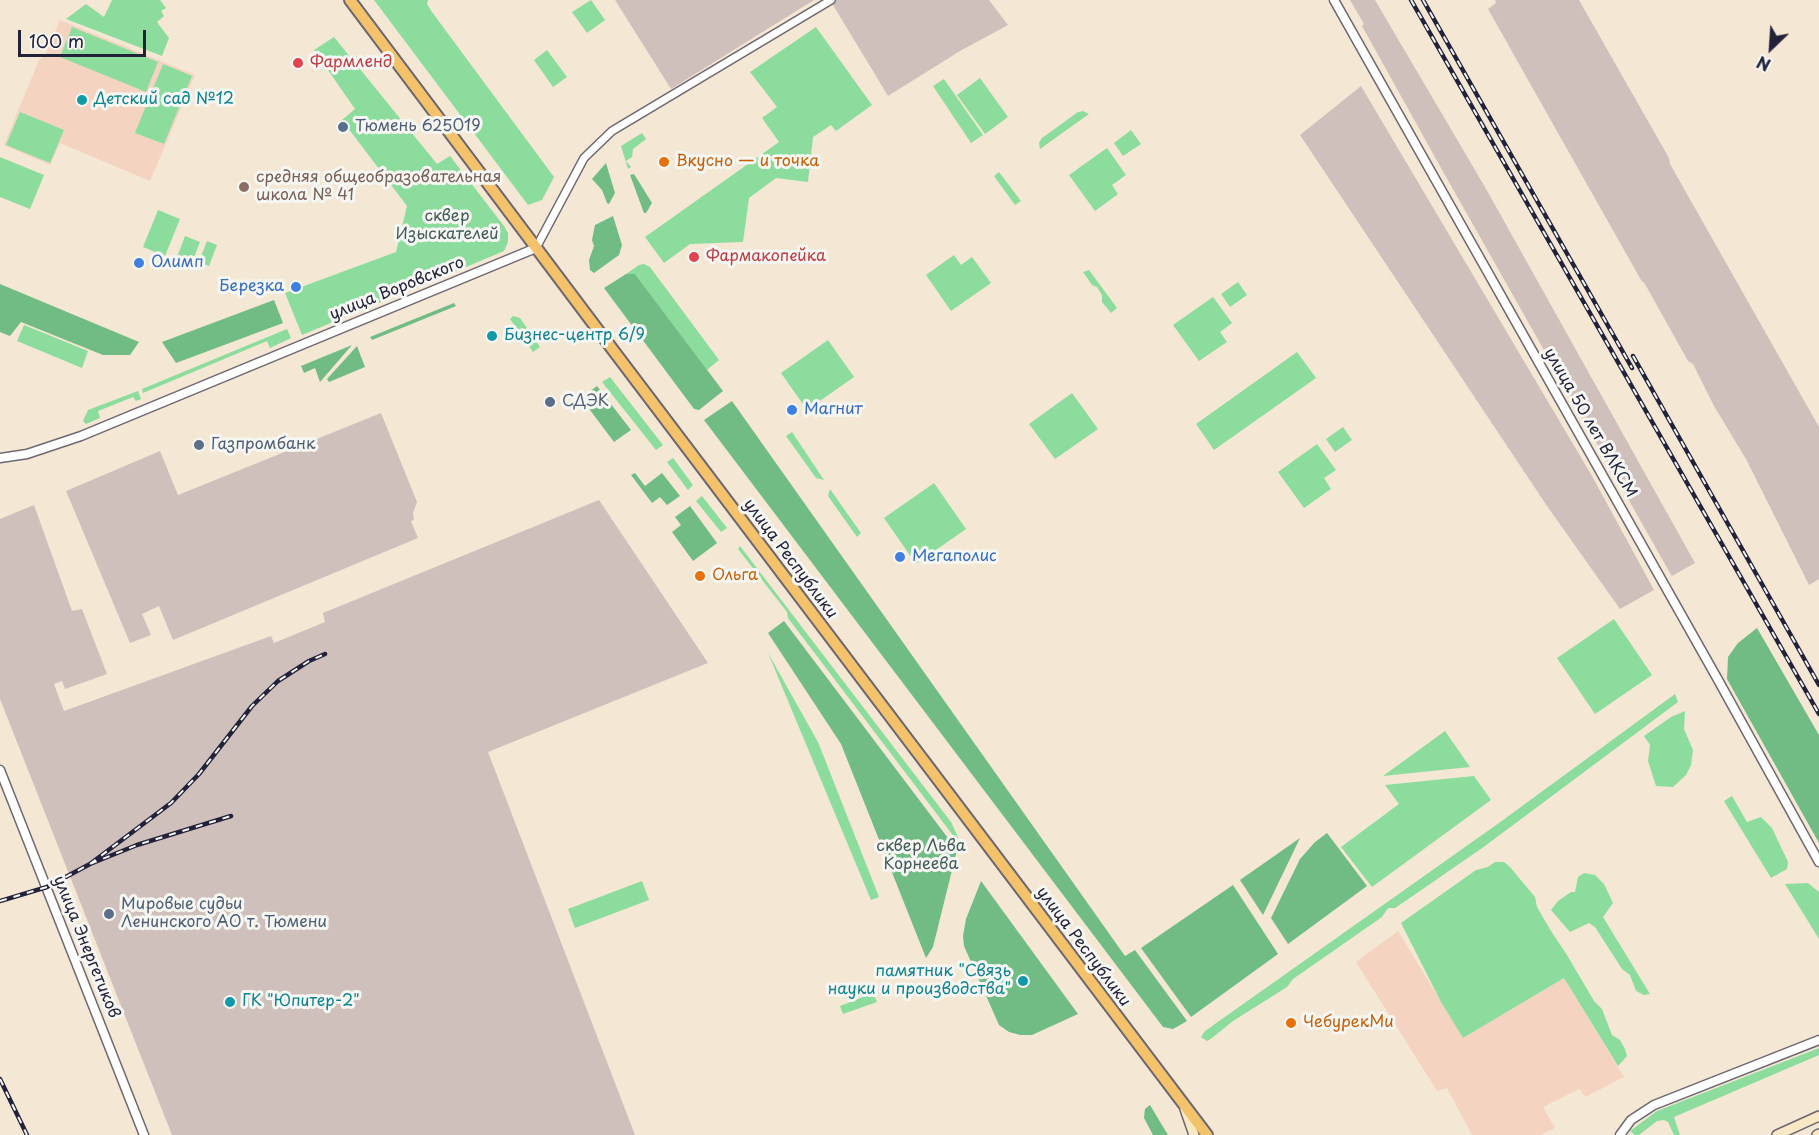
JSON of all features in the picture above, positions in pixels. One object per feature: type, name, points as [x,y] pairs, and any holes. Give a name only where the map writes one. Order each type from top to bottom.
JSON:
[{"type":"main road","name":"улица Республики","points":[[350,0],[1184,1104],[1201,1133]]},
{"type":"main road","points":[[1777,1135],[1819,1116]]},
{"type":"main road","points":[[1201,1133],[1213,1135]]},
{"type":"street","points":[[536,248],[584,158],[612,131],[831,0]]},
{"type":"street","name":"улица 50 лет ВЛКСМ","points":[[1334,0],[1712,668],[1819,862]]},
{"type":"street","name":"улица Воровского","points":[[0,458],[27,454],[81,436],[536,248]]},
{"type":"street","name":"улица Энергетиков","points":[[0,770],[144,1135]]},
{"type":"street","points":[[1620,1135],[1631,1120],[1654,1106],[1819,1040]]},
{"type":"shaded area","points":[[615,0],[814,0],[671,89]]},
{"type":"shaded area","points":[[830,0],[989,0],[1008,25],[960,51],[888,96]]},
{"type":"shaded area","points":[[1350,0],[1375,0],[1485,187],[1695,563],[1672,576],[1670,573],[1441,168],[1362,26],[1364,24]]},
{"type":"shaded area","points":[[1495,0],[1579,0],[1819,427],[1819,579],[1809,585],[1746,459],[1714,406],[1693,364],[1688,361],[1641,280],[1488,9],[1496,3]]},
{"type":"shaded area","points":[[60,20],[195,75],[150,181],[60,143],[50,165],[4,145],[39,60],[45,56]]},
{"type":"shaded area","points":[[1361,86],[1592,476],[1654,590],[1620,609],[1547,506],[1300,135]]},
{"type":"shaded area","points":[[381,413],[417,502],[413,513],[414,520],[411,521],[418,538],[173,640],[159,606],[142,614],[151,635],[130,643],[66,491],[160,451],[178,495]]},
{"type":"shaded area","points":[[599,500],[708,663],[488,752],[635,1135],[172,1135],[0,699],[0,519],[34,505],[72,611],[82,609],[107,674],[65,689],[62,681],[54,684],[64,711],[271,636],[274,643],[325,622],[323,613]]},
{"type":"shaded area","points":[[1398,931],[1463,1038],[1564,978],[1624,1077],[1587,1096],[1579,1089],[1543,1107],[1555,1128],[1541,1135],[1472,1135],[1447,1088],[1437,1091],[1356,962]]},
{"type":"green space","points":[[112,0],[160,0],[166,8],[161,11],[164,16],[157,22],[169,38],[162,56],[66,19],[86,4],[104,17]]},
{"type":"green space","points":[[374,0],[428,0],[427,4],[432,12],[554,177],[542,200],[528,205]]},
{"type":"green space","points":[[591,0],[605,20],[587,33],[572,12]]},
{"type":"green space","points":[[72,27],[158,62],[146,92],[60,57]]},
{"type":"green space","points":[[816,27],[872,105],[836,131],[831,125],[813,137],[808,182],[776,178],[749,198],[743,242],[690,244],[664,263],[645,237],[779,142],[762,118],[777,107],[750,72]]},
{"type":"green space","name":"сквер Изыскателей","points":[[334,37],[437,164],[450,156],[504,226],[508,233],[508,242],[504,251],[409,291],[401,285],[384,291],[381,302],[302,335],[285,293],[396,252],[407,206],[342,120],[355,109],[314,50]]},
{"type":"green space","points":[[547,50],[567,77],[553,87],[534,60]]},
{"type":"green space","points":[[163,64],[192,76],[164,144],[135,133]]},
{"type":"green space","points":[[980,78],[1008,117],[985,134],[957,95]]},
{"type":"green space","points":[[944,79],[983,135],[971,143],[933,86]]},
{"type":"green space","points":[[1083,111],[1089,114],[1040,149],[1039,143],[1042,138],[1078,112]]},
{"type":"green space","points":[[20,112],[64,130],[50,163],[6,145]]},
{"type":"green space","points":[[1131,130],[1141,144],[1123,156],[1114,143]]},
{"type":"green space","points":[[642,133],[646,139],[633,149],[632,157],[626,161],[631,167],[628,169],[621,146]]},
{"type":"green space","points":[[1107,148],[1126,175],[1112,185],[1118,194],[1095,211],[1069,175]]},
{"type":"green space","points":[[0,157],[44,175],[30,209],[0,197]]},
{"type":"green space","points":[[606,163],[615,193],[609,204],[602,190],[592,179]]},
{"type":"green space","points":[[999,172],[1021,201],[1015,205],[994,176]]},
{"type":"green space","points":[[634,174],[652,203],[646,213],[644,213],[630,175]]},
{"type":"green space","points":[[158,210],[180,219],[165,256],[143,247]]},
{"type":"green space","points":[[613,216],[622,245],[619,255],[594,273],[590,270],[589,260],[594,246],[592,240],[595,225]]},
{"type":"green space","points":[[185,236],[200,242],[189,270],[174,265]]},
{"type":"green space","points":[[207,241],[217,245],[209,266],[199,262]]},
{"type":"green space","points":[[954,255],[961,265],[972,257],[991,283],[951,311],[926,275]]},
{"type":"green space","points":[[644,264],[650,267],[719,360],[707,370],[635,274],[626,274]]},
{"type":"green space","points":[[1089,270],[1117,308],[1111,313],[1102,302],[1102,295],[1097,287],[1092,285],[1083,272]]},
{"type":"green space","points":[[626,274],[635,274],[723,391],[699,410],[694,409],[604,288]]},
{"type":"green space","points":[[1238,282],[1247,295],[1230,307],[1221,294]]},
{"type":"green space","points":[[0,284],[139,342],[130,355],[103,355],[21,322],[10,336],[0,332]]},
{"type":"green space","points":[[1213,297],[1232,323],[1220,332],[1227,342],[1199,361],[1173,325]]},
{"type":"green space","points":[[274,300],[283,323],[176,363],[162,342]]},
{"type":"green space","points":[[454,303],[456,306],[372,340],[370,337]]},
{"type":"green space","points":[[513,316],[520,318],[540,347],[533,352],[510,319]]},
{"type":"green space","points":[[24,325],[88,351],[82,368],[17,341]]},
{"type":"green space","points":[[287,329],[291,338],[270,348],[267,341],[143,393],[142,389]]},
{"type":"green space","points":[[828,340],[854,377],[807,410],[781,373]]},
{"type":"green space","points":[[352,345],[320,382],[315,368],[304,373],[301,366]]},
{"type":"green space","points":[[357,346],[365,367],[329,382],[327,379]]},
{"type":"green space","points":[[1297,352],[1316,378],[1214,450],[1196,424]]},
{"type":"green space","points":[[610,377],[663,445],[656,450],[602,382]]},
{"type":"green space","points":[[597,386],[631,430],[614,442],[581,398]]},
{"type":"green space","points":[[138,391],[141,399],[136,401],[133,397],[98,411],[100,418],[86,424],[83,421],[88,410]]},
{"type":"green space","points":[[1072,393],[1098,429],[1055,459],[1029,424]]},
{"type":"green space","points":[[732,401],[1125,956],[1135,950],[1187,1021],[1173,1029],[1163,1027],[704,420]]},
{"type":"green space","points":[[1343,427],[1352,440],[1335,452],[1326,439]]},
{"type":"green space","points":[[792,432],[824,480],[816,478],[786,436]]},
{"type":"green space","points":[[1317,444],[1336,470],[1324,478],[1331,489],[1304,508],[1278,472]]},
{"type":"green space","points":[[673,458],[693,485],[688,490],[667,462]]},
{"type":"green space","points":[[635,473],[645,486],[662,473],[680,496],[667,505],[660,497],[652,503],[631,475]]},
{"type":"green space","points":[[934,483],[966,529],[916,564],[884,518]]},
{"type":"green space","points":[[830,489],[861,533],[857,537],[828,496]]},
{"type":"green space","points":[[702,496],[727,528],[721,532],[696,501]]},
{"type":"green space","points":[[690,506],[717,543],[693,561],[672,532],[681,525],[675,517]]},
{"type":"green space","points":[[740,546],[951,822],[958,842],[788,618],[787,612],[738,549]]},
{"type":"green space","points":[[1614,619],[1652,675],[1595,714],[1557,658]]},
{"type":"green space","name":"сквер Льва Корнеева","points":[[784,621],[957,850],[933,947],[926,958],[841,744],[768,633]]},
{"type":"green space","points":[[1757,628],[1819,735],[1819,843],[1727,679],[1728,657],[1738,643]]},
{"type":"green space","points":[[768,653],[818,742],[879,897],[871,900]]},
{"type":"green space","points":[[1675,694],[1678,702],[1485,846],[1395,908],[1388,908],[1382,917],[1293,979],[1287,987],[1233,1021],[1212,1038],[1207,1041],[1201,1037],[1205,1031],[1499,823]]},
{"type":"green space","points":[[1685,711],[1684,729],[1693,750],[1691,765],[1686,775],[1673,787],[1656,786],[1648,761],[1650,745],[1644,736],[1671,717]]},
{"type":"green space","points":[[1445,731],[1470,767],[1383,776]]},
{"type":"green space","points":[[1474,776],[1491,800],[1372,887],[1341,847],[1399,804],[1385,785]]},
{"type":"green space","points":[[1732,796],[1747,822],[1761,817],[1772,828],[1788,862],[1787,869],[1771,878],[1724,801]]},
{"type":"green space","points":[[1327,833],[1367,886],[1288,944],[1271,918],[1300,859],[1315,842]]},
{"type":"green space","points":[[1300,838],[1263,915],[1240,880]]},
{"type":"green space","points":[[1495,862],[1504,862],[1510,867],[1535,897],[1537,907],[1551,931],[1594,1001],[1602,1009],[1612,1035],[1620,1040],[1625,1049],[1627,1056],[1618,1066],[1564,978],[1463,1038],[1441,1002],[1401,923],[1476,870],[1488,867]]},
{"type":"green space","points":[[1584,873],[1595,875],[1604,884],[1613,903],[1603,917],[1650,994],[1644,995],[1636,991],[1630,975],[1622,969],[1595,927],[1589,923],[1570,932],[1551,910],[1558,901],[1571,892],[1575,892],[1578,877]]},
{"type":"green space","points":[[642,881],[649,900],[575,928],[568,909]]},
{"type":"green space","name":"сквер Льва Корнеева","points":[[981,881],[1078,1014],[1032,1035],[1009,1032],[999,1025],[964,946],[966,919]]},
{"type":"green space","points":[[1808,883],[1819,892],[1819,939],[1785,884]]},
{"type":"green space","points":[[1233,885],[1278,954],[1191,1017],[1141,948]]},
{"type":"green space","points":[[873,993],[877,1002],[843,1014],[840,1006]]},
{"type":"green space","points":[[1819,1048],[1819,1055],[1674,1117],[1680,1135],[1674,1135],[1668,1122],[1664,1120],[1657,1121],[1639,1135],[1630,1131],[1657,1111]]},
{"type":"green space","points":[[1150,1105],[1168,1135],[1153,1135],[1144,1118],[1145,1109]]},
{"type":"railway","points":[[1411,0],[1819,714]]},
{"type":"railway","points":[[1423,0],[1632,368]]},
{"type":"railway","points":[[1633,356],[1819,685]]},
{"type":"railway","points":[[90,864],[171,803],[199,774],[252,706],[278,681],[309,661],[325,654]]},
{"type":"railway","points":[[0,901],[47,887],[90,864],[137,845],[231,816]]},
{"type":"railway","points":[[0,1079],[27,1135]]},
{"type":"place","name":"Фармленд","points":[[298,63]]},
{"type":"place","name":"Детский сад №12","points":[[82,100]]},
{"type":"place","name":"Тюмень 625019","points":[[343,127]]},
{"type":"place","name":"Вкусно — и точка","points":[[664,162]]},
{"type":"place","name":"средняя общеобразовательная школа № 41","points":[[244,187]]},
{"type":"place","name":"Фармакопейка","points":[[694,257]]},
{"type":"place","name":"Олимп","points":[[139,263]]},
{"type":"place","name":"Березка","points":[[296,287]]},
{"type":"place","name":"Бизнес-центр 6/9","points":[[492,336]]},
{"type":"place","name":"СДЭК","points":[[550,402]]},
{"type":"place","name":"Магнит","points":[[792,410]]},
{"type":"place","name":"Газпромбанк","points":[[199,445]]},
{"type":"place","name":"Мегаполис","points":[[900,557]]},
{"type":"place","name":"Ольга","points":[[700,576]]},
{"type":"place","name":"Мировые судьи Ленинского АО т. Тюмени","points":[[109,914]]},
{"type":"place","name":"памятник \"Связь науки и производства\"","points":[[1023,981]]},
{"type":"place","name":"ГК \"Юпитер-2\"","points":[[230,1002]]},
{"type":"place","name":"ЧебурекМи","points":[[1291,1023]]}]
